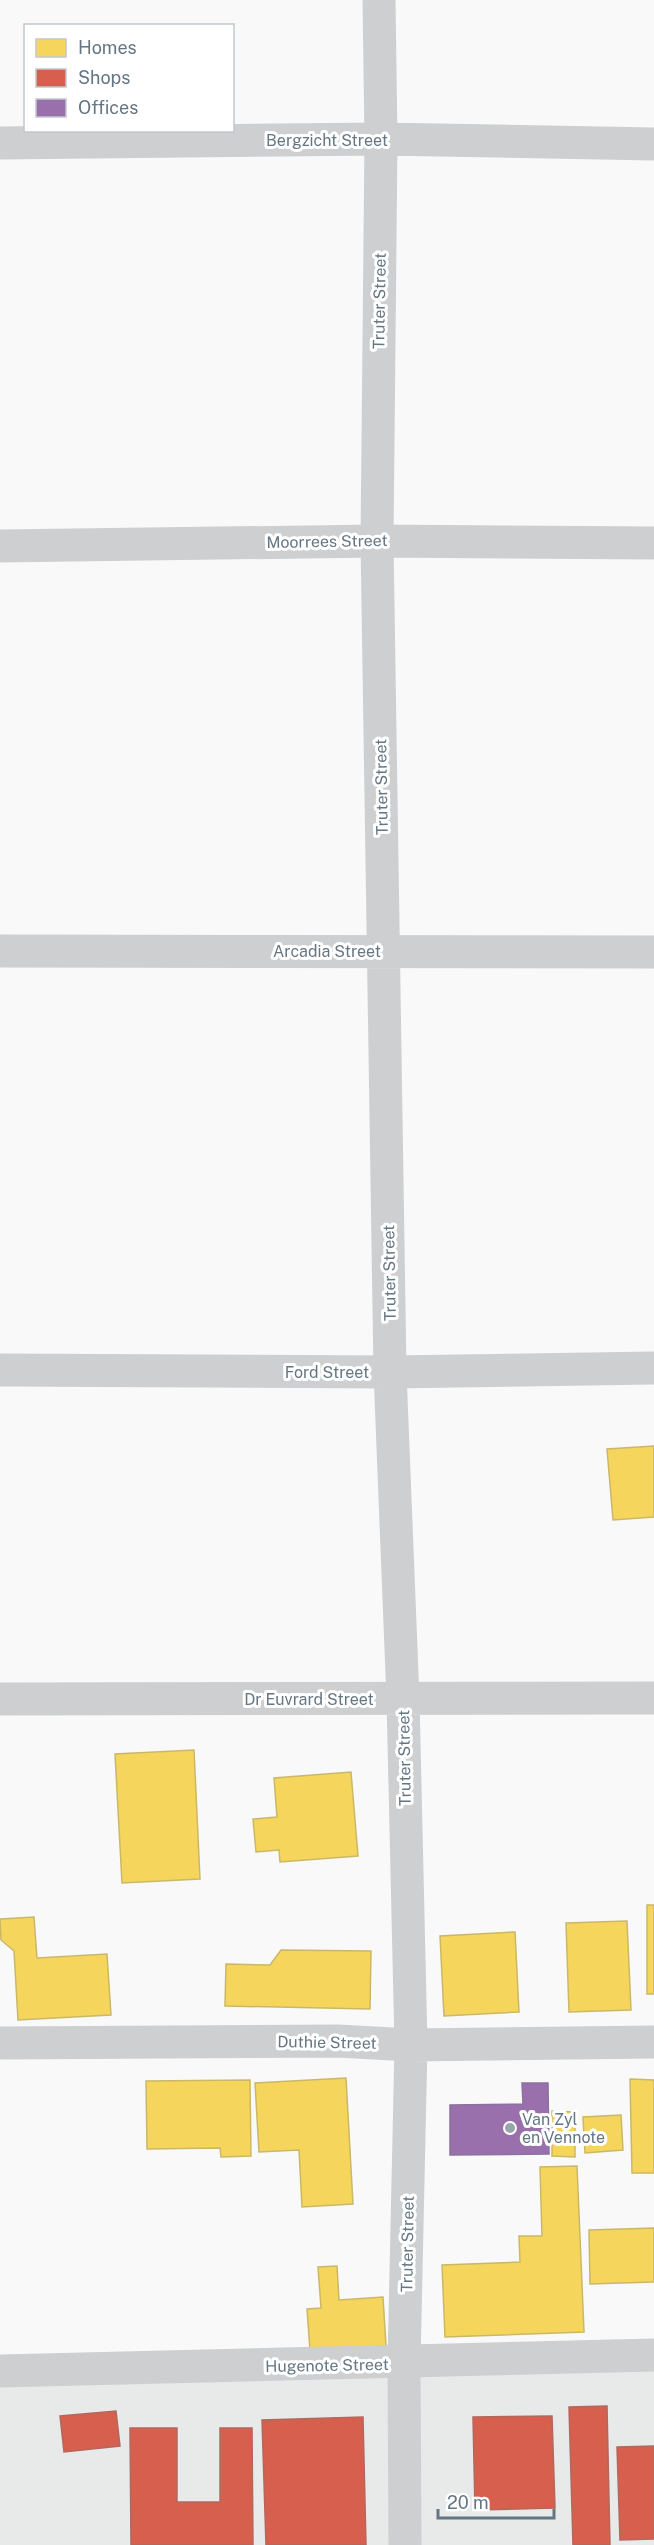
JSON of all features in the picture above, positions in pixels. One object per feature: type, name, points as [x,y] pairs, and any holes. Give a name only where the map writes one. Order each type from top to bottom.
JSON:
[{"type":"street","name":"Truter Street","points":[[379,0],[381,139],[377,541],[390,1372],[403,1700],[411,2045],[404,2363],[405,2545]]},
{"type":"street","name":"Bergzicht Street","points":[[0,143],[381,139],[654,144]]},
{"type":"street","name":"Moorrees Street","points":[[0,546],[377,541],[654,543]]},
{"type":"street","name":"Arcadia Street","points":[[0,951],[654,952]]},
{"type":"street","name":"Ford Street","points":[[0,1370],[390,1372],[654,1368]]},
{"type":"street","name":"Dr Euvrard Street","points":[[0,1699],[654,1698]]},
{"type":"street","name":"Duthie Street","points":[[0,2043],[338,2041],[411,2045],[654,2042]]},
{"type":"street","name":"Hugenote Street","points":[[0,2371],[404,2363],[654,2355]]},
{"type":"shaded area","points":[[654,2355],[654,2545],[0,2545],[0,2371]]},
{"type":"building: Homes","points":[[654,1446],[654,1517],[613,1520],[607,1449]]},
{"type":"building: Homes","points":[[194,1750],[200,1879],[122,1883],[115,1754]]},
{"type":"building: Homes","points":[[351,1772],[358,1856],[280,1862],[279,1850],[256,1852],[253,1819],[277,1817],[274,1778]]},
{"type":"building: Homes","points":[[647,1905],[654,1905],[654,1994],[647,1994]]},
{"type":"building: Homes","points":[[34,1917],[37,1958],[107,1954],[111,2015],[18,2020],[14,1951],[1,1940],[0,1919]]},
{"type":"building: Homes","points":[[627,1921],[631,2010],[569,2012],[566,1923]]},
{"type":"building: Homes","points":[[515,1932],[519,2012],[444,2016],[440,1936]]},
{"type":"building: Homes","points":[[281,1950],[371,1951],[370,2009],[225,2006],[226,1964],[270,1965]]},
{"type":"building: Homes","points":[[346,2078],[353,2204],[302,2207],[299,2150],[259,2152],[255,2083]]},
{"type":"building: Homes","points":[[630,2079],[654,2080],[654,2173],[632,2173]]},
{"type":"building: Homes","points":[[250,2080],[251,2156],[221,2157],[220,2148],[147,2149],[146,2081]]},
{"type":"building: Homes","points":[[552,2111],[575,2112],[575,2157],[552,2156]]},
{"type":"building: Homes","points":[[621,2115],[623,2150],[585,2153],[583,2117]]},
{"type":"building: Homes","points":[[577,2166],[584,2332],[445,2337],[442,2265],[520,2262],[519,2236],[542,2236],[540,2167]]},
{"type":"building: Homes","points":[[654,2228],[654,2282],[590,2284],[589,2230]]},
{"type":"building: Homes","points":[[337,2266],[339,2300],[383,2297],[386,2346],[310,2350],[307,2309],[321,2308],[318,2267]]},
{"type":"building: Shops","points":[[607,2406],[610,2545],[573,2545],[569,2407]]},
{"type":"building: Shops","points":[[116,2411],[120,2446],[64,2452],[60,2416]]},
{"type":"building: Shops","points":[[552,2416],[555,2508],[475,2510],[473,2417]]},
{"type":"building: Shops","points":[[363,2417],[366,2545],[266,2545],[262,2420]]},
{"type":"building: Shops","points":[[130,2428],[177,2428],[177,2502],[220,2502],[220,2428],[252,2428],[253,2545],[131,2545]]},
{"type":"building: Shops","points":[[654,2446],[654,2539],[620,2540],[617,2447]]},
{"type":"building: Offices","points":[[522,2083],[548,2083],[549,2154],[450,2155],[450,2105],[523,2104]]},
{"type":"place","name":"Van Zyl en Vennote","points":[[510,2128]]}]
